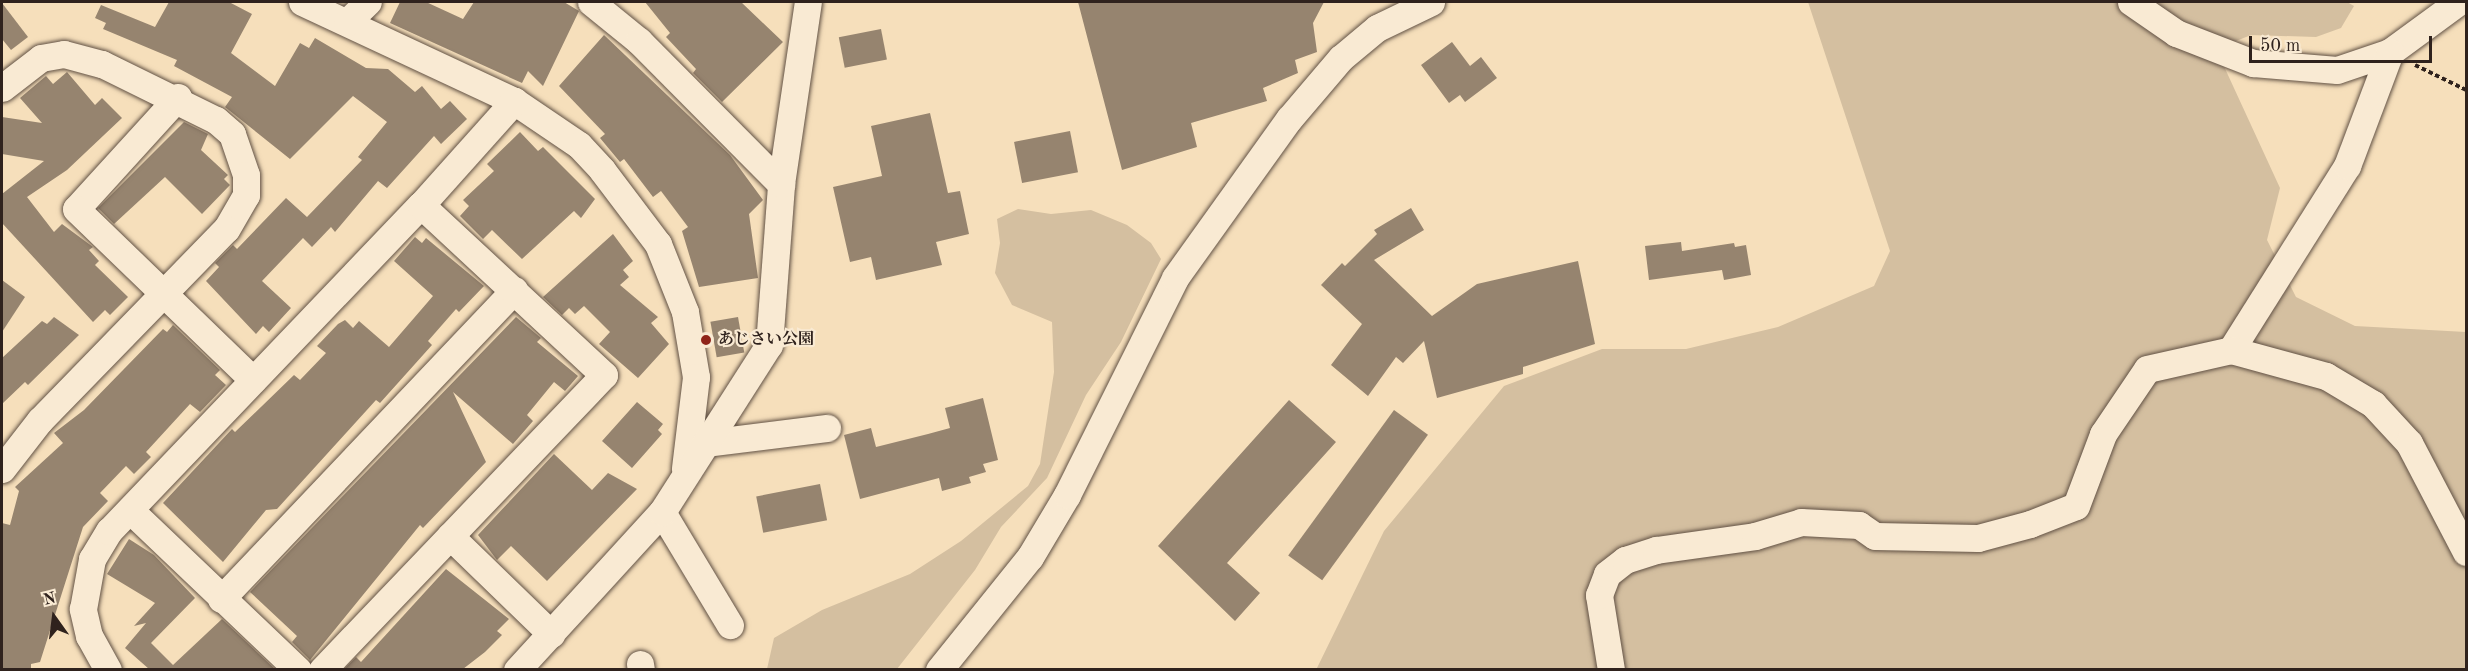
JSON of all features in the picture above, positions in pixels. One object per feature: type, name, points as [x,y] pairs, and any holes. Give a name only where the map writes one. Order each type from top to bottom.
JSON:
[{"type":"street","points":[[302,2],[514,101],[579,145],[633,209],[672,274],[696,377],[685,473]]},
{"type":"street","points":[[347,22],[368,2]]},
{"type":"street","points":[[591,2],[639,40],[781,184]]},
{"type":"street","points":[[939,669],[1030,557],[1067,495],[1175,278],[1289,119],[1341,57],[1377,28],[1431,2]]},
{"type":"street","points":[[2132,2],[2176,33],[2253,63],[2337,70],[2390,52],[2458,2]]},
{"type":"street","points":[[517,669],[662,512],[769,345],[781,184],[801,6]]},
{"type":"street","points":[[2231,350],[2348,166],[2390,52]]},
{"type":"street","points":[[2,87],[40,58],[63,54],[102,64],[178,97],[232,134],[242,155],[246,195],[226,229],[162,291],[40,420],[2,469]]},
{"type":"street","points":[[178,97],[76,208],[253,380]]},
{"type":"street","points":[[108,669],[89,636],[84,589],[92,559],[129,510],[421,205],[514,101]]},
{"type":"street","points":[[322,669],[604,375],[421,205]]},
{"type":"street","points":[[221,599],[514,291]]},
{"type":"street","points":[[1611,669],[1599,595],[1607,574],[1625,560],[1656,550],[1755,536],[1801,522],[1833,521],[1859,525],[1875,536],[1924,538],[1978,538],[2030,524],[2076,506],[2103,434],[2147,369],[2231,350],[2326,376],[2373,404],[2409,443],[2466,552]]},
{"type":"street","points":[[706,443],[827,428]]},
{"type":"street","points":[[129,510],[298,669]]},
{"type":"street","points":[[662,512],[730,625]]},
{"type":"street","points":[[450,536],[551,634]]},
{"type":"path","points":[[2390,52],[2466,90]]},
{"type":"shaded area","points":[[1808,2],[2347,2],[2354,6],[2341,28],[2316,37],[2251,35],[2216,49],[2280,188],[2267,240],[2296,297],[2355,326],[2466,332],[2466,669],[1316,670],[1384,531],[1504,386],[1602,349],[1686,349],[1778,327],[1874,286],[1890,251]]},
{"type":"shaded area","points":[[1018,209],[1051,214],[1091,210],[1127,225],[1151,243],[1161,259],[1121,342],[1086,395],[1047,478],[1001,527],[975,570],[897,669],[767,669],[774,638],[822,610],[910,574],[961,541],[1028,486],[1040,464],[1054,372],[1052,322],[1012,305],[995,273],[1000,243],[997,219]]},
{"type":"building","points":[[169,2],[229,2],[252,14],[231,53],[275,86],[300,43],[309,48],[315,38],[366,68],[388,69],[415,92],[422,86],[441,109],[450,101],[467,119],[441,144],[434,136],[387,188],[378,181],[335,232],[331,227],[312,247],[303,238],[262,281],[291,308],[269,332],[263,326],[256,334],[206,281],[219,267],[215,263],[233,245],[237,249],[286,198],[307,217],[362,160],[358,157],[387,122],[353,96],[290,159],[225,107],[232,97],[174,66],[177,60],[103,29],[106,23],[95,18],[101,5],[155,27]]},
{"type":"building","points":[[400,2],[426,2],[463,19],[474,2],[564,2],[579,11],[543,86],[528,71],[522,83],[390,23]]},
{"type":"building","points":[[645,2],[741,2],[783,42],[722,102],[693,73],[696,69],[666,37],[670,33]]},
{"type":"building","points":[[1078,2],[1324,2],[1313,23],[1317,52],[1295,60],[1298,73],[1263,88],[1267,101],[1191,123],[1197,147],[1122,170]]},
{"type":"building","points":[[2,3],[28,37],[11,50],[2,39]]},
{"type":"building","points":[[881,29],[887,59],[845,68],[839,37]]},
{"type":"building","points":[[604,35],[730,155],[763,200],[749,214],[758,278],[699,287],[682,231],[688,227],[661,191],[653,197],[624,159],[620,162],[600,138],[605,134],[559,86]]},
{"type":"building","points":[[1452,42],[1470,66],[1481,57],[1497,78],[1465,102],[1460,95],[1449,103],[1421,65]]},
{"type":"building","points":[[67,72],[95,105],[102,98],[122,118],[67,170],[27,197],[54,232],[62,224],[93,247],[89,250],[99,261],[95,265],[128,297],[110,315],[105,310],[93,322],[2,223],[2,194],[44,161],[2,154],[2,117],[42,123],[20,98],[46,76],[53,84]]},
{"type":"building","points":[[930,113],[948,193],[960,191],[969,234],[936,242],[942,265],[876,280],[871,257],[850,262],[833,187],[882,176],[871,126]]},
{"type":"building","points":[[184,122],[208,134],[201,150],[228,175],[224,179],[230,185],[202,214],[165,177],[114,224],[98,208]]},
{"type":"building","points":[[1070,131],[1078,172],[1022,183],[1014,142]]},
{"type":"building","points":[[520,132],[538,151],[543,147],[595,199],[581,218],[574,211],[522,259],[492,230],[483,239],[460,216],[469,206],[463,200],[494,171],[487,164]]},
{"type":"building","points":[[1411,208],[1424,230],[1374,260],[1432,316],[1477,284],[1578,261],[1595,344],[1523,367],[1523,374],[1437,398],[1424,341],[1403,363],[1396,357],[1368,396],[1331,365],[1362,324],[1321,285],[1342,263],[1345,266],[1377,234],[1374,230]]},
{"type":"building","points":[[613,234],[633,261],[623,270],[629,277],[620,285],[658,317],[651,323],[669,344],[638,378],[599,344],[610,332],[584,306],[575,314],[569,308],[562,315],[543,297]]},
{"type":"building","points":[[415,237],[422,243],[426,238],[484,286],[459,312],[456,309],[428,341],[432,345],[380,403],[376,400],[277,509],[266,510],[223,562],[163,503],[232,429],[235,432],[294,375],[300,380],[326,353],[317,346],[338,324],[345,320],[353,328],[359,321],[389,347],[433,296],[394,261]]},
{"type":"building","points":[[1681,242],[1682,251],[1734,243],[1735,247],[1746,245],[1751,275],[1724,280],[1722,270],[1649,280],[1645,246]]},
{"type":"building","points":[[2,280],[25,297],[2,332]]},
{"type":"building","points":[[54,317],[79,335],[28,385],[25,382],[2,404],[2,358],[42,321],[47,324]]},
{"type":"building","points":[[516,317],[541,338],[537,342],[578,376],[565,391],[554,382],[527,415],[533,421],[513,444],[453,392],[486,462],[423,528],[420,525],[310,660],[292,642],[297,636],[250,592]]},
{"type":"building","points":[[738,317],[744,352],[717,357],[710,322]]},
{"type":"building","points":[[173,325],[220,370],[215,375],[226,385],[200,412],[190,404],[146,452],[151,457],[134,474],[126,466],[100,493],[108,501],[83,527],[40,662],[31,664],[31,669],[2,669],[2,523],[10,525],[19,491],[15,487],[63,443],[54,433],[84,410],[163,329],[167,332]]},
{"type":"building","points":[[983,398],[998,460],[983,464],[986,472],[969,477],[971,483],[942,491],[939,478],[860,499],[844,435],[871,428],[876,447],[928,434],[950,428],[945,408]]},
{"type":"building","points":[[1289,400],[1336,442],[1227,563],[1260,593],[1235,621],[1158,546]]},
{"type":"building","points":[[637,402],[663,424],[658,430],[662,434],[632,468],[602,441]]},
{"type":"building","points":[[1394,410],[1428,435],[1322,580],[1288,556]]},
{"type":"building","points":[[554,454],[592,490],[608,473],[637,489],[547,581],[511,546],[497,560],[478,535]]},
{"type":"building","points":[[820,484],[827,520],[763,533],[756,496]]},
{"type":"building","points":[[129,539],[154,555],[195,598],[151,643],[173,665],[222,619],[275,669],[149,669],[125,648],[146,623],[134,626],[155,603],[107,574]]},
{"type":"building","points":[[446,569],[509,619],[497,631],[502,635],[485,652],[463,669],[344,669],[356,657],[361,662]]},
{"type":"place","name":"あじさい公園","points":[[706,340]]}]
